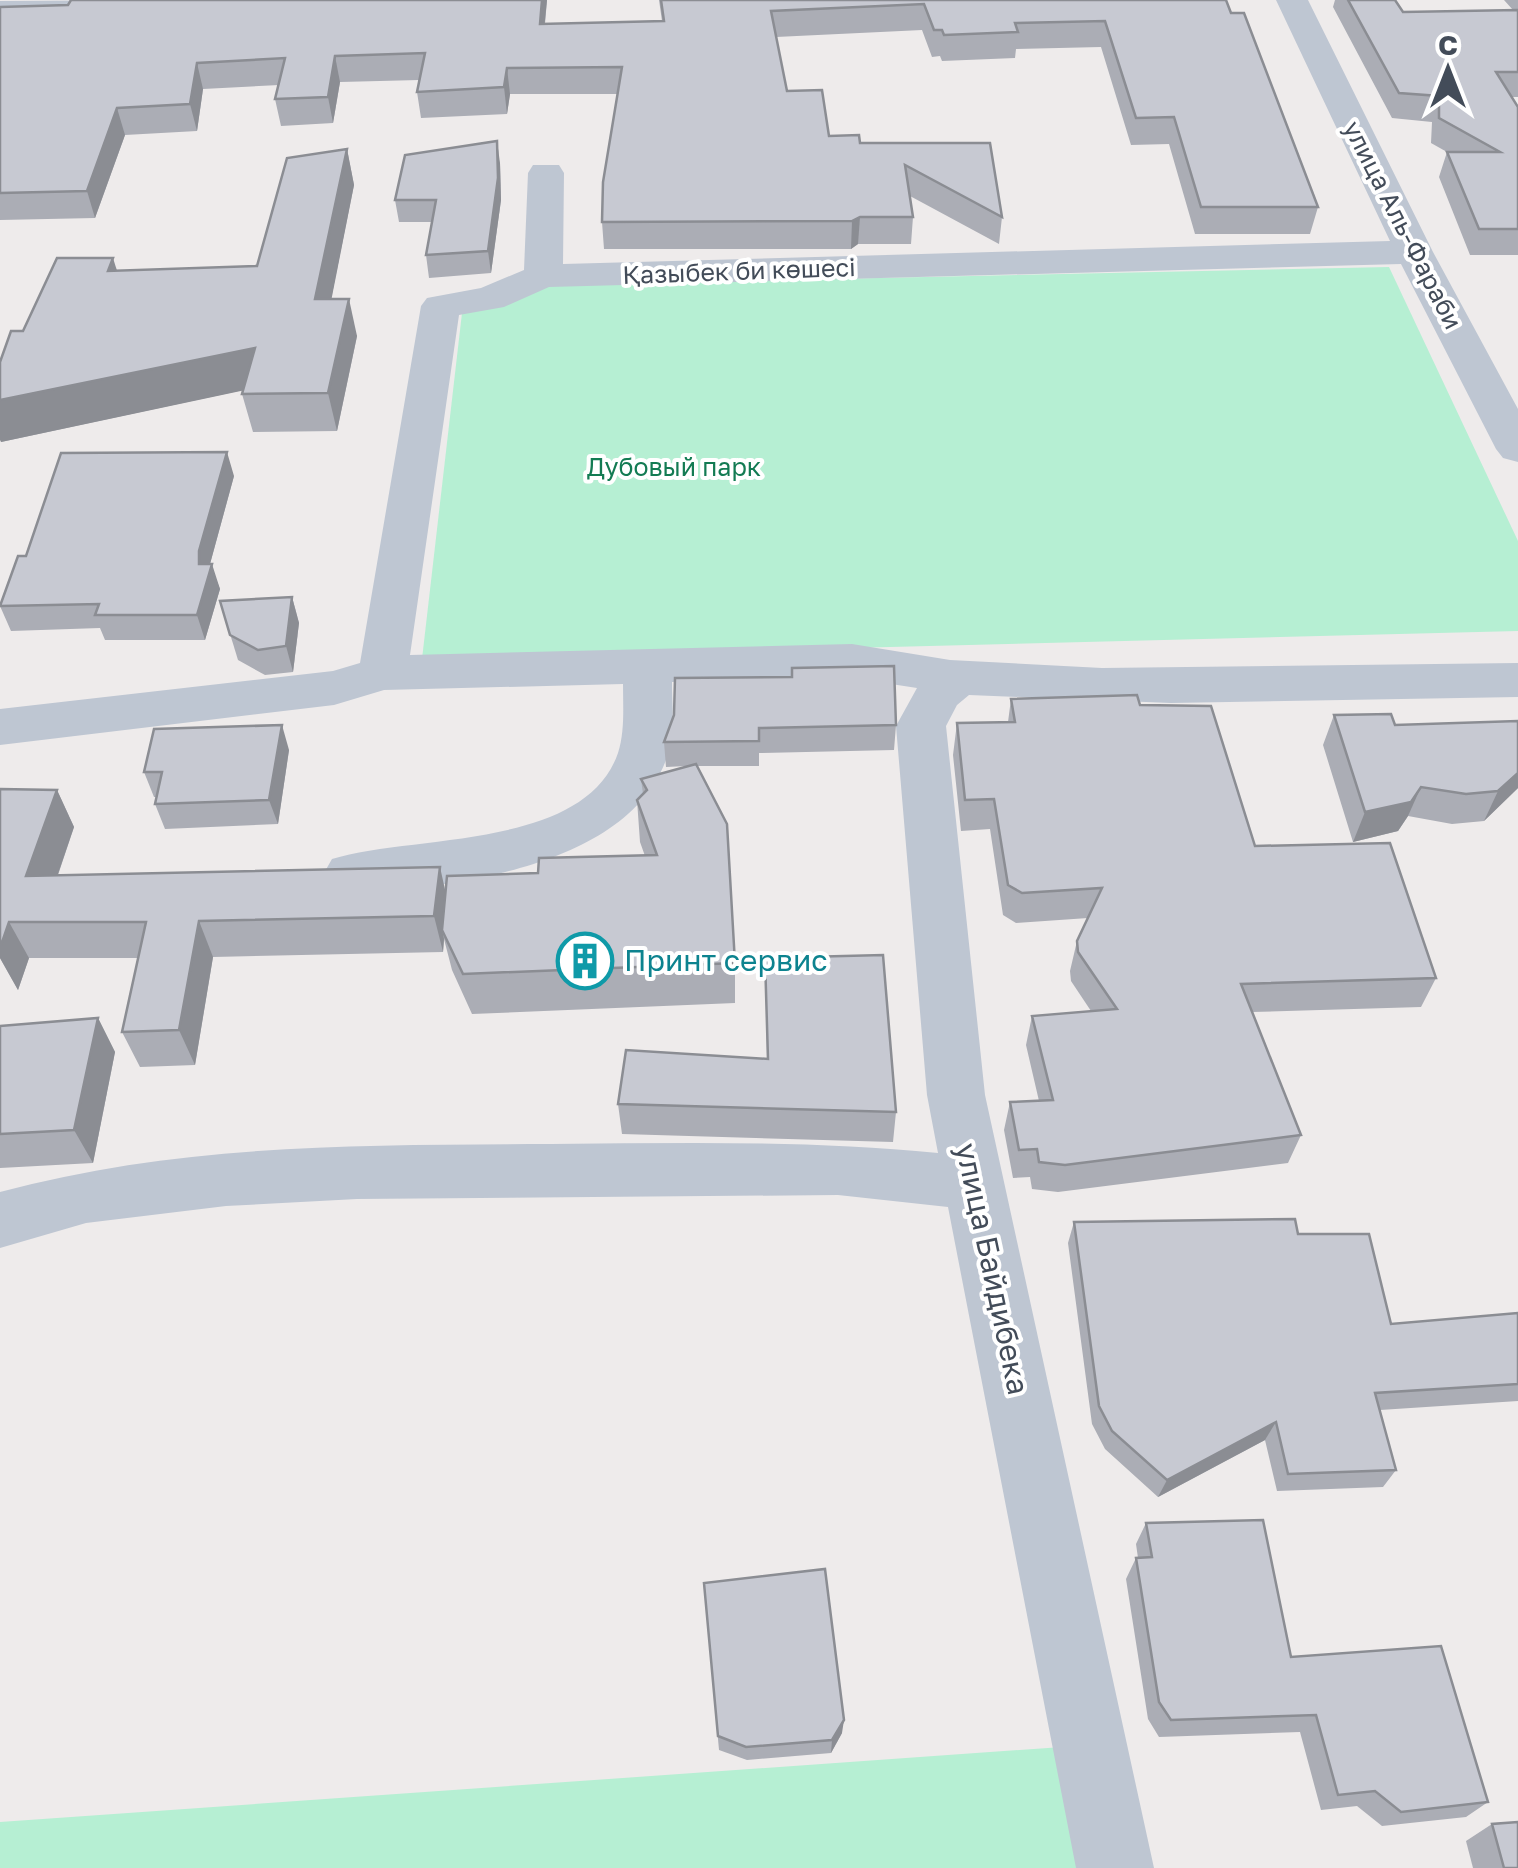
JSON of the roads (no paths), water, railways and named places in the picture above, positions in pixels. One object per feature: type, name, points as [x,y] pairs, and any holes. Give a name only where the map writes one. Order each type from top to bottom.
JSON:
[{"type":"street","points":[[0,11],[158,0]]},
{"type":"street","name":"улица Аль-Фараби","points":[[1292,0],[1414,252],[1518,449]]},
{"type":"street","points":[[543,276],[546,173]]},
{"type":"street","name":"Қазыбек би көшесі","points":[[383,673],[441,306],[490,299],[543,276],[1414,252]]},
{"type":"street","points":[[0,727],[334,688],[383,673],[852,661],[902,665],[959,678],[1185,687],[1518,680]]},
{"type":"street","points":[[298,876],[410,871],[489,854],[572,824],[616,798],[642,757],[648,668]]},
{"type":"street","name":"улица Байдибека","points":[[959,678],[938,694],[921,726],[956,1095],[1116,1868]]},
{"type":"street","points":[[0,1220],[86,1196],[226,1179],[356,1172],[838,1169],[972,1182]]},
{"type":"place","name":"Принт сервис","points":[[585,961]]},
{"type":"park label","name":"Дубовый парк","points":[[674,467]]}]
